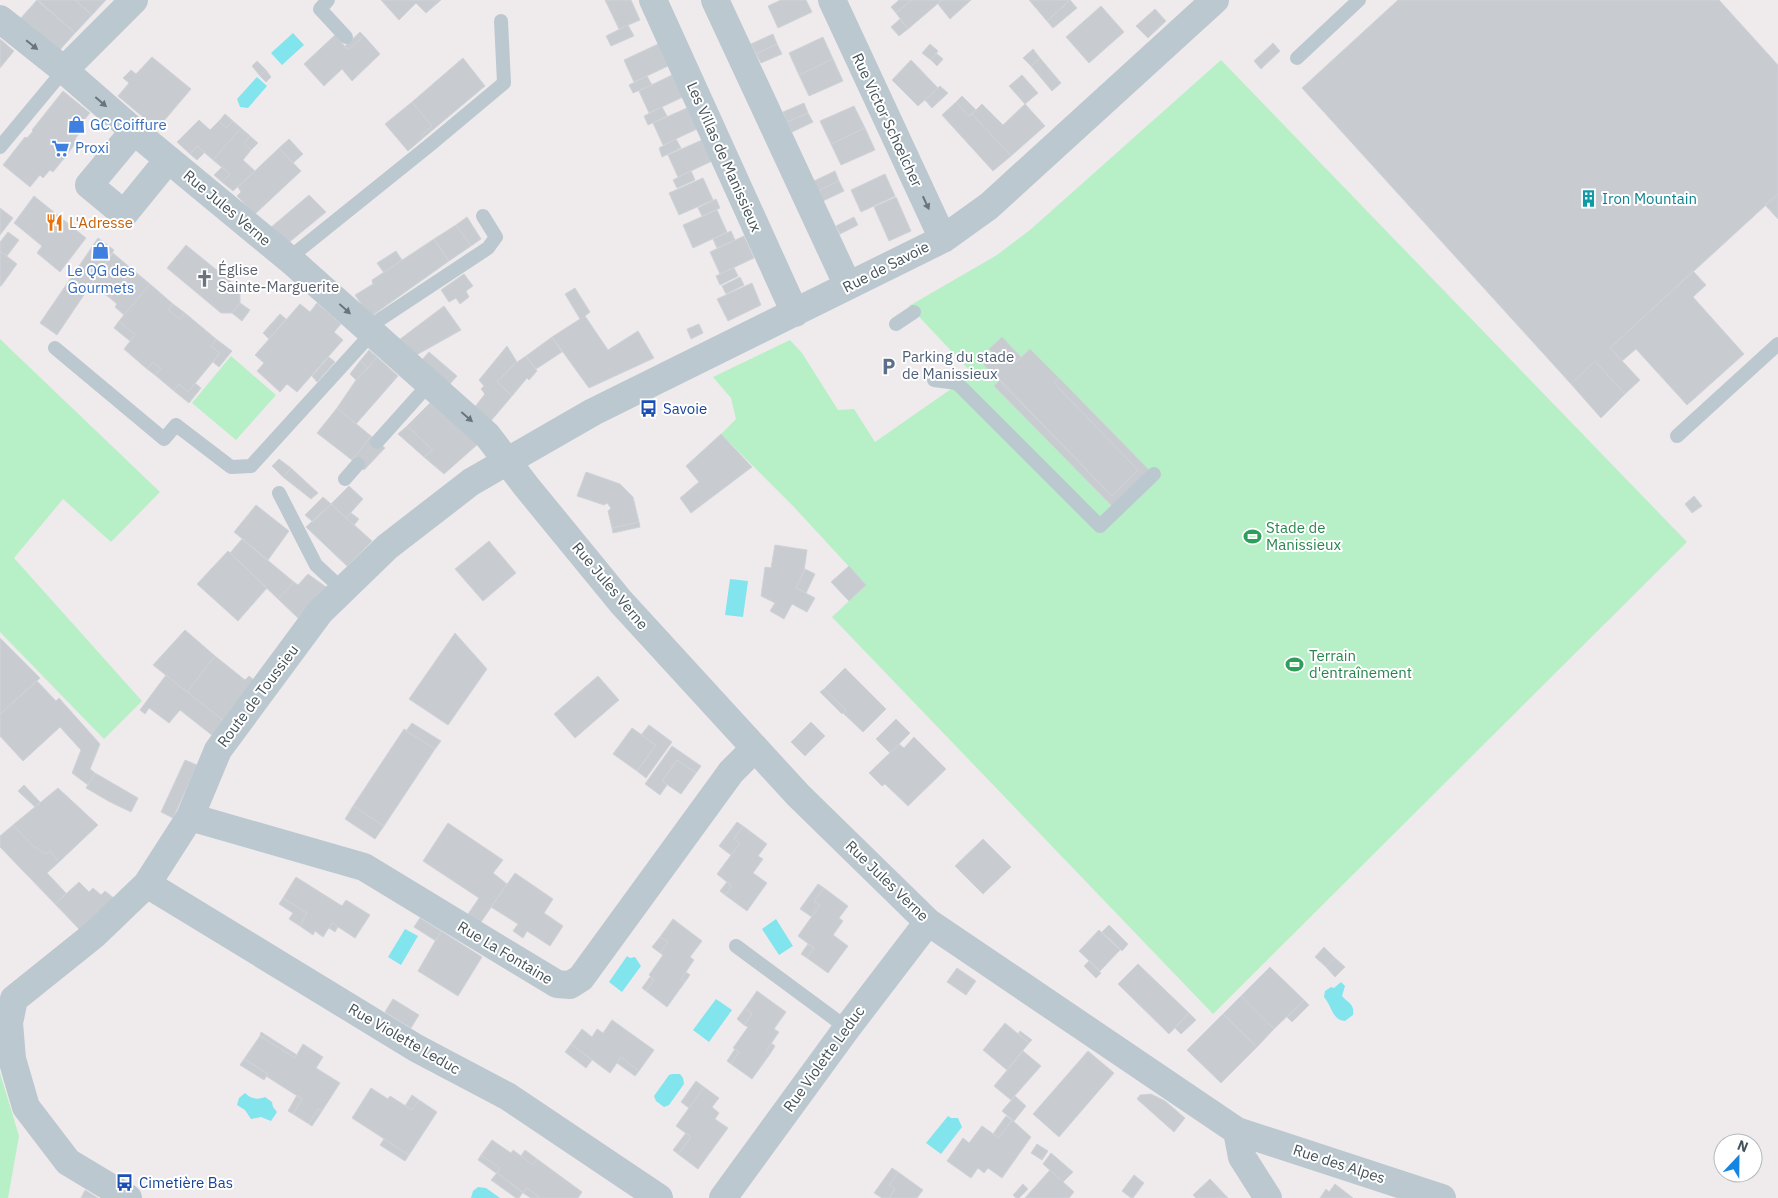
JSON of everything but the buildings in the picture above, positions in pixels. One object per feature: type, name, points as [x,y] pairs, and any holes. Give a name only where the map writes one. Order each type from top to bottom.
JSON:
[{"type":"street","points":[[64,70],[134,0]]},
{"type":"street","name":"Les Villas de Manissieux","points":[[653,0],[796,313]]},
{"type":"street","points":[[715,0],[848,286]]},
{"type":"street","name":"Rue Victor Schœlcher","points":[[832,0],[943,239]]},
{"type":"street","name":"Rue de Savoie","points":[[507,461],[593,412],[943,239],[990,206],[1215,0]]},
{"type":"street","name":"Rue Jules Verne","points":[[0,20],[64,70],[168,160],[288,259],[487,435],[621,602],[798,795],[928,922],[1237,1131]]},
{"type":"street","points":[[134,131],[89,185],[124,214],[168,160]]},
{"type":"street","name":"Route de Toussieu","points":[[128,1198],[68,1162],[26,1107],[12,1059],[7,1005],[95,934],[147,884],[190,817],[218,750],[320,612],[387,547],[471,482],[507,461]]},
{"type":"street","name":"Rue La Fontaine","points":[[190,817],[364,867],[557,984],[570,985],[581,978],[731,772],[755,748]]},
{"type":"street","name":"Rue Violette Leduc","points":[[147,884],[416,1048],[507,1096],[659,1198]]},
{"type":"street","name":"Rue Violette Leduc","points":[[723,1198],[847,1028],[928,922]]},
{"type":"street","points":[[1237,1131],[1242,1157],[1268,1198]]},
{"type":"street","name":"Rue des Alpes","points":[[1237,1131],[1442,1198]]},
{"type":"lane","points":[[328,0],[320,9],[346,37]]},
{"type":"lane","points":[[1297,58],[1359,0]]},
{"type":"lane","points":[[288,259],[504,83],[501,21]]},
{"type":"lane","points":[[0,147],[64,70]]},
{"type":"lane","points":[[55,348],[164,439],[176,424],[231,467],[251,466],[369,330],[488,248],[496,237],[484,216]]},
{"type":"lane","points":[[896,324],[914,312]]},
{"type":"lane","points":[[1677,436],[1778,344]]},
{"type":"lane","points":[[934,380],[957,383],[1100,526],[1154,474]]},
{"type":"lane","points":[[377,442],[429,384]]},
{"type":"lane","points":[[344,479],[358,464]]},
{"type":"lane","points":[[279,493],[316,565],[343,590]]},
{"type":"lane","points":[[736,946],[847,1028]]},
{"type":"green space","name":"Stade de Manissieux","points":[[1221,60],[1687,542],[1213,1014],[832,617],[866,585],[793,506],[721,434],[736,419],[731,398],[713,377],[790,340],[802,353],[838,410],[854,409],[875,442],[951,389],[970,371],[909,306],[997,255],[1030,230]]},
{"type":"green space","points":[[0,339],[160,492],[111,542],[63,499],[14,558],[142,701],[104,739],[0,632]]},
{"type":"green space","points":[[231,356],[276,395],[236,440],[192,403]]},
{"type":"green space","points":[[0,1073],[19,1136],[8,1198],[0,1198]]},
{"type":"water","points":[[293,33],[304,45],[282,65],[271,53]]},
{"type":"water","points":[[257,77],[267,86],[248,108],[240,107],[237,99]]},
{"type":"water","points":[[730,579],[748,581],[743,617],[725,615]]},
{"type":"water","points":[[776,919],[793,946],[779,955],[762,929]]},
{"type":"water","points":[[405,929],[418,936],[401,965],[388,957]]},
{"type":"water","points":[[627,956],[630,958],[635,957],[641,966],[622,992],[609,982]]},
{"type":"water","points":[[1341,982],[1345,986],[1342,996],[1353,1008],[1353,1015],[1345,1021],[1337,1018],[1324,997],[1325,991],[1331,987],[1334,988]]},
{"type":"water","points":[[716,999],[732,1010],[709,1042],[693,1030]]},
{"type":"water","points":[[680,1074],[684,1084],[669,1105],[664,1107],[656,1101],[654,1096],[669,1075]]},
{"type":"water","points":[[245,1093],[254,1098],[265,1097],[272,1102],[277,1112],[271,1121],[261,1117],[251,1119],[245,1110],[237,1105],[239,1098]]},
{"type":"water","points":[[948,1116],[958,1118],[962,1127],[941,1154],[926,1143]]},
{"type":"water","points":[[478,1187],[486,1188],[500,1198],[471,1198],[473,1191]]},
{"type":"place","name":"GC Coiffure","points":[[76,125]]},
{"type":"place","name":"Proxi","points":[[61,148]]},
{"type":"place","name":"Iron Mountain","points":[[1588,199]]},
{"type":"place","name":"L'Adresse","points":[[55,223]]},
{"type":"place","name":"Le QG des Gourmets","points":[[101,250]]},
{"type":"place","name":"Église Sainte-Marguerite","points":[[204,279]]},
{"type":"place","name":"Parking du stade de Manissieux","points":[[888,366]]},
{"type":"place","name":"Savoie","points":[[649,409]]},
{"type":"place","name":"Stade de Manissieux","points":[[1252,537]]},
{"type":"place","name":"Terrain d'entraînement","points":[[1295,665]]},
{"type":"place","name":"Cimetière Bas","points":[[125,1183]]}]
